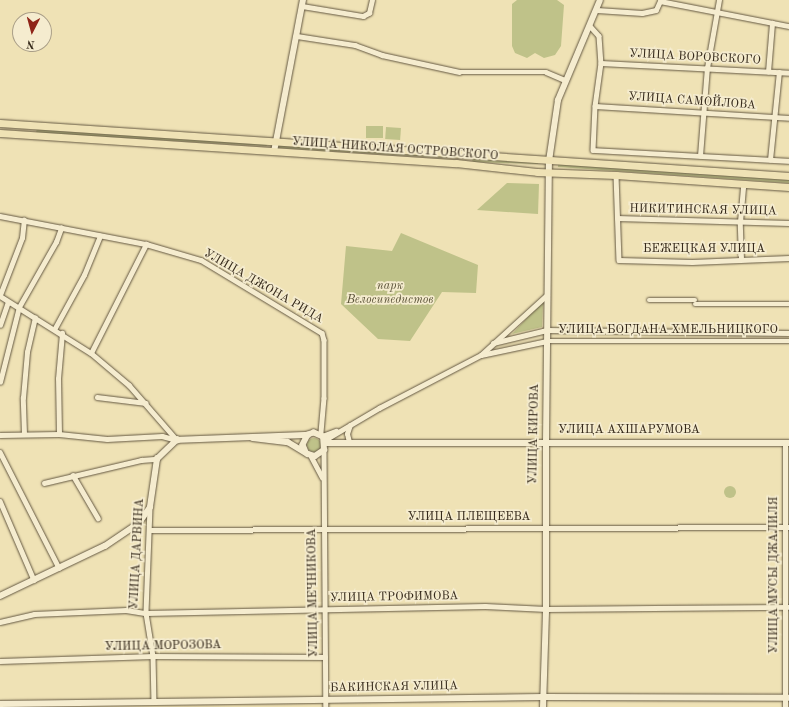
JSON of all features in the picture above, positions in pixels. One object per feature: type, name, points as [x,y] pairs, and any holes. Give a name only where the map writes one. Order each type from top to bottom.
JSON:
[{"type":"main road","name":"УЛИЦА КИРОВА","points":[[543,707],[546,609],[545,528],[549,161],[553,122],[565,80],[597,10],[600,0]]},
{"type":"main road","name":"УЛИЦА НИКОЛАЯ ОСТРОВСКОГО","points":[[0,123],[276,143],[458,153],[549,161],[789,176]]},
{"type":"main road","points":[[19,135],[20,125]]},
{"type":"main road","name":"УЛИЦА НИКОЛАЯ ОСТРОВСКОГО","points":[[0,133],[456,163],[549,172],[789,187]]},
{"type":"main road","points":[[456,163],[458,153]]},
{"type":"main road","name":"БАКИНСКАЯ УЛИЦА","points":[[0,704],[130,705],[154,702],[543,697],[787,698]]},
{"type":"street","points":[[274,152],[298,36],[302,3],[363,16],[369,13],[372,0]]},
{"type":"street","points":[[597,10],[642,13],[656,10],[660,0],[716,13],[789,26]]},
{"type":"street","points":[[700,156],[707,68],[719,0]]},
{"type":"street","points":[[768,72],[772,23]]},
{"type":"street","points":[[590,26],[599,36],[601,63],[595,106],[593,150],[789,161]]},
{"type":"street","points":[[298,36],[355,45],[382,55],[460,72],[546,72],[565,80]]},
{"type":"street","name":"УЛИЦА ВОРОВСКОГО","points":[[601,63],[789,73]]},
{"type":"street","points":[[770,160],[779,72]]},
{"type":"street","name":"УЛИЦА САМОЙЛОВА","points":[[595,106],[789,118]]},
{"type":"street","points":[[616,175],[617,218]]},
{"type":"street","points":[[741,259],[740,222],[743,184]]},
{"type":"street","name":"УЛИЦА ДЖОНА РИДА","points":[[0,216],[146,244],[201,260],[322,333],[324,340],[323,438]]},
{"type":"street","name":"НИКИТИНСКАЯ УЛИЦА","points":[[617,218],[789,223]]},
{"type":"street","name":"БЕЖЕЦКАЯ УЛИЦА","points":[[617,218],[619,260],[692,262],[789,258]]},
{"type":"street","points":[[24,220],[22,238],[0,295],[8,302],[55,328],[91,353],[146,403],[177,440]]},
{"type":"street","points":[[0,382],[19,307],[56,242],[61,228]]},
{"type":"street","points":[[55,328],[84,275],[100,236]]},
{"type":"street","points":[[91,353],[146,244]]},
{"type":"street","points":[[0,435],[59,434],[107,439],[162,436],[177,440],[308,435],[323,438],[345,428],[482,355],[493,343],[547,295]]},
{"type":"street","points":[[649,300],[789,304]]},
{"type":"street","points":[[0,325],[8,302]]},
{"type":"street","points":[[24,434],[27,360],[35,318]]},
{"type":"street","name":"УЛИЦА БОГДАНА ХМЕЛЬНИЦКОГО","points":[[493,343],[547,330],[789,333]]},
{"type":"street","points":[[59,434],[58,379],[62,333]]},
{"type":"street","name":"УЛИЦА БОГДАНА ХМЕЛЬНИЦКОГО","points":[[482,355],[547,341],[789,341]]},
{"type":"street","points":[[97,397],[146,403]]},
{"type":"street","points":[[349,442],[347,434],[350,425]]},
{"type":"street","points":[[308,435],[302,445],[308,454]]},
{"type":"street","points":[[243,437],[288,442],[308,454],[318,455],[324,450],[323,438]]},
{"type":"street","name":"УЛИЦА АХШАРУМОВА","points":[[323,438],[349,442],[787,443]]},
{"type":"street","points":[[44,483],[141,460],[157,460],[177,440]]},
{"type":"street","name":"УЛИЦА МУСЫ ДЖАЛИЛЯ","points":[[785,707],[787,698],[787,443]]},
{"type":"street","name":"УЛИЦА МЕЧНИКОВА","points":[[324,450],[323,528],[326,707]]},
{"type":"street","points":[[0,452],[59,568]]},
{"type":"street","name":"УЛИЦА МЕЧНИКОВА","points":[[308,454],[323,478]]},
{"type":"street","name":"УЛИЦА ДАРВИНА","points":[[154,702],[153,656],[146,613],[150,507],[157,460]]},
{"type":"street","points":[[73,475],[98,518]]},
{"type":"street","points":[[0,501],[34,580]]},
{"type":"street","points":[[0,596],[106,546],[139,523],[150,507]]},
{"type":"street","name":"УЛИЦА ПЛЕЩЕЕВА","points":[[149,530],[787,527]]},
{"type":"street","name":"УЛИЦА ТРОФИМОВА","points":[[0,622],[42,614],[126,610],[146,613],[485,606],[546,609],[786,608]]},
{"type":"street","name":"УЛИЦА МОРОЗОВА","points":[[0,661],[153,656],[325,657]]},
{"type":"green space","points":[[517,0],[557,0],[564,5],[561,46],[555,55],[544,58],[535,53],[527,58],[515,53],[512,46],[512,4]]},
{"type":"green space","points":[[366,126],[383,126],[383,138],[366,138]]},
{"type":"green space","points":[[386,127],[401,128],[400,140],[385,139]]},
{"type":"green space","points":[[37,128],[266,144],[267,146],[36,133]]},
{"type":"green space","points":[[279,145],[444,156],[446,158],[279,148]]},
{"type":"green space","points":[[471,158],[538,163],[538,164],[473,162]]},
{"type":"green space","points":[[558,164],[789,177],[789,183],[558,167]]},
{"type":"green space","points":[[507,183],[539,184],[538,214],[477,210]]},
{"type":"green space","name":"парк Велосипедистов","points":[[401,233],[478,265],[476,293],[442,292],[410,341],[378,339],[341,304],[346,246],[392,251]]},
{"type":"green space","points":[[543,301],[542,327],[512,334]]},
{"type":"green space","points":[[314,438],[319,440],[321,445],[319,450],[314,452],[309,450],[307,445],[309,440]]},
{"type":"green space","points":[[732,486],[735,487],[735,497],[728,498],[725,497],[724,490],[725,487]]}]
